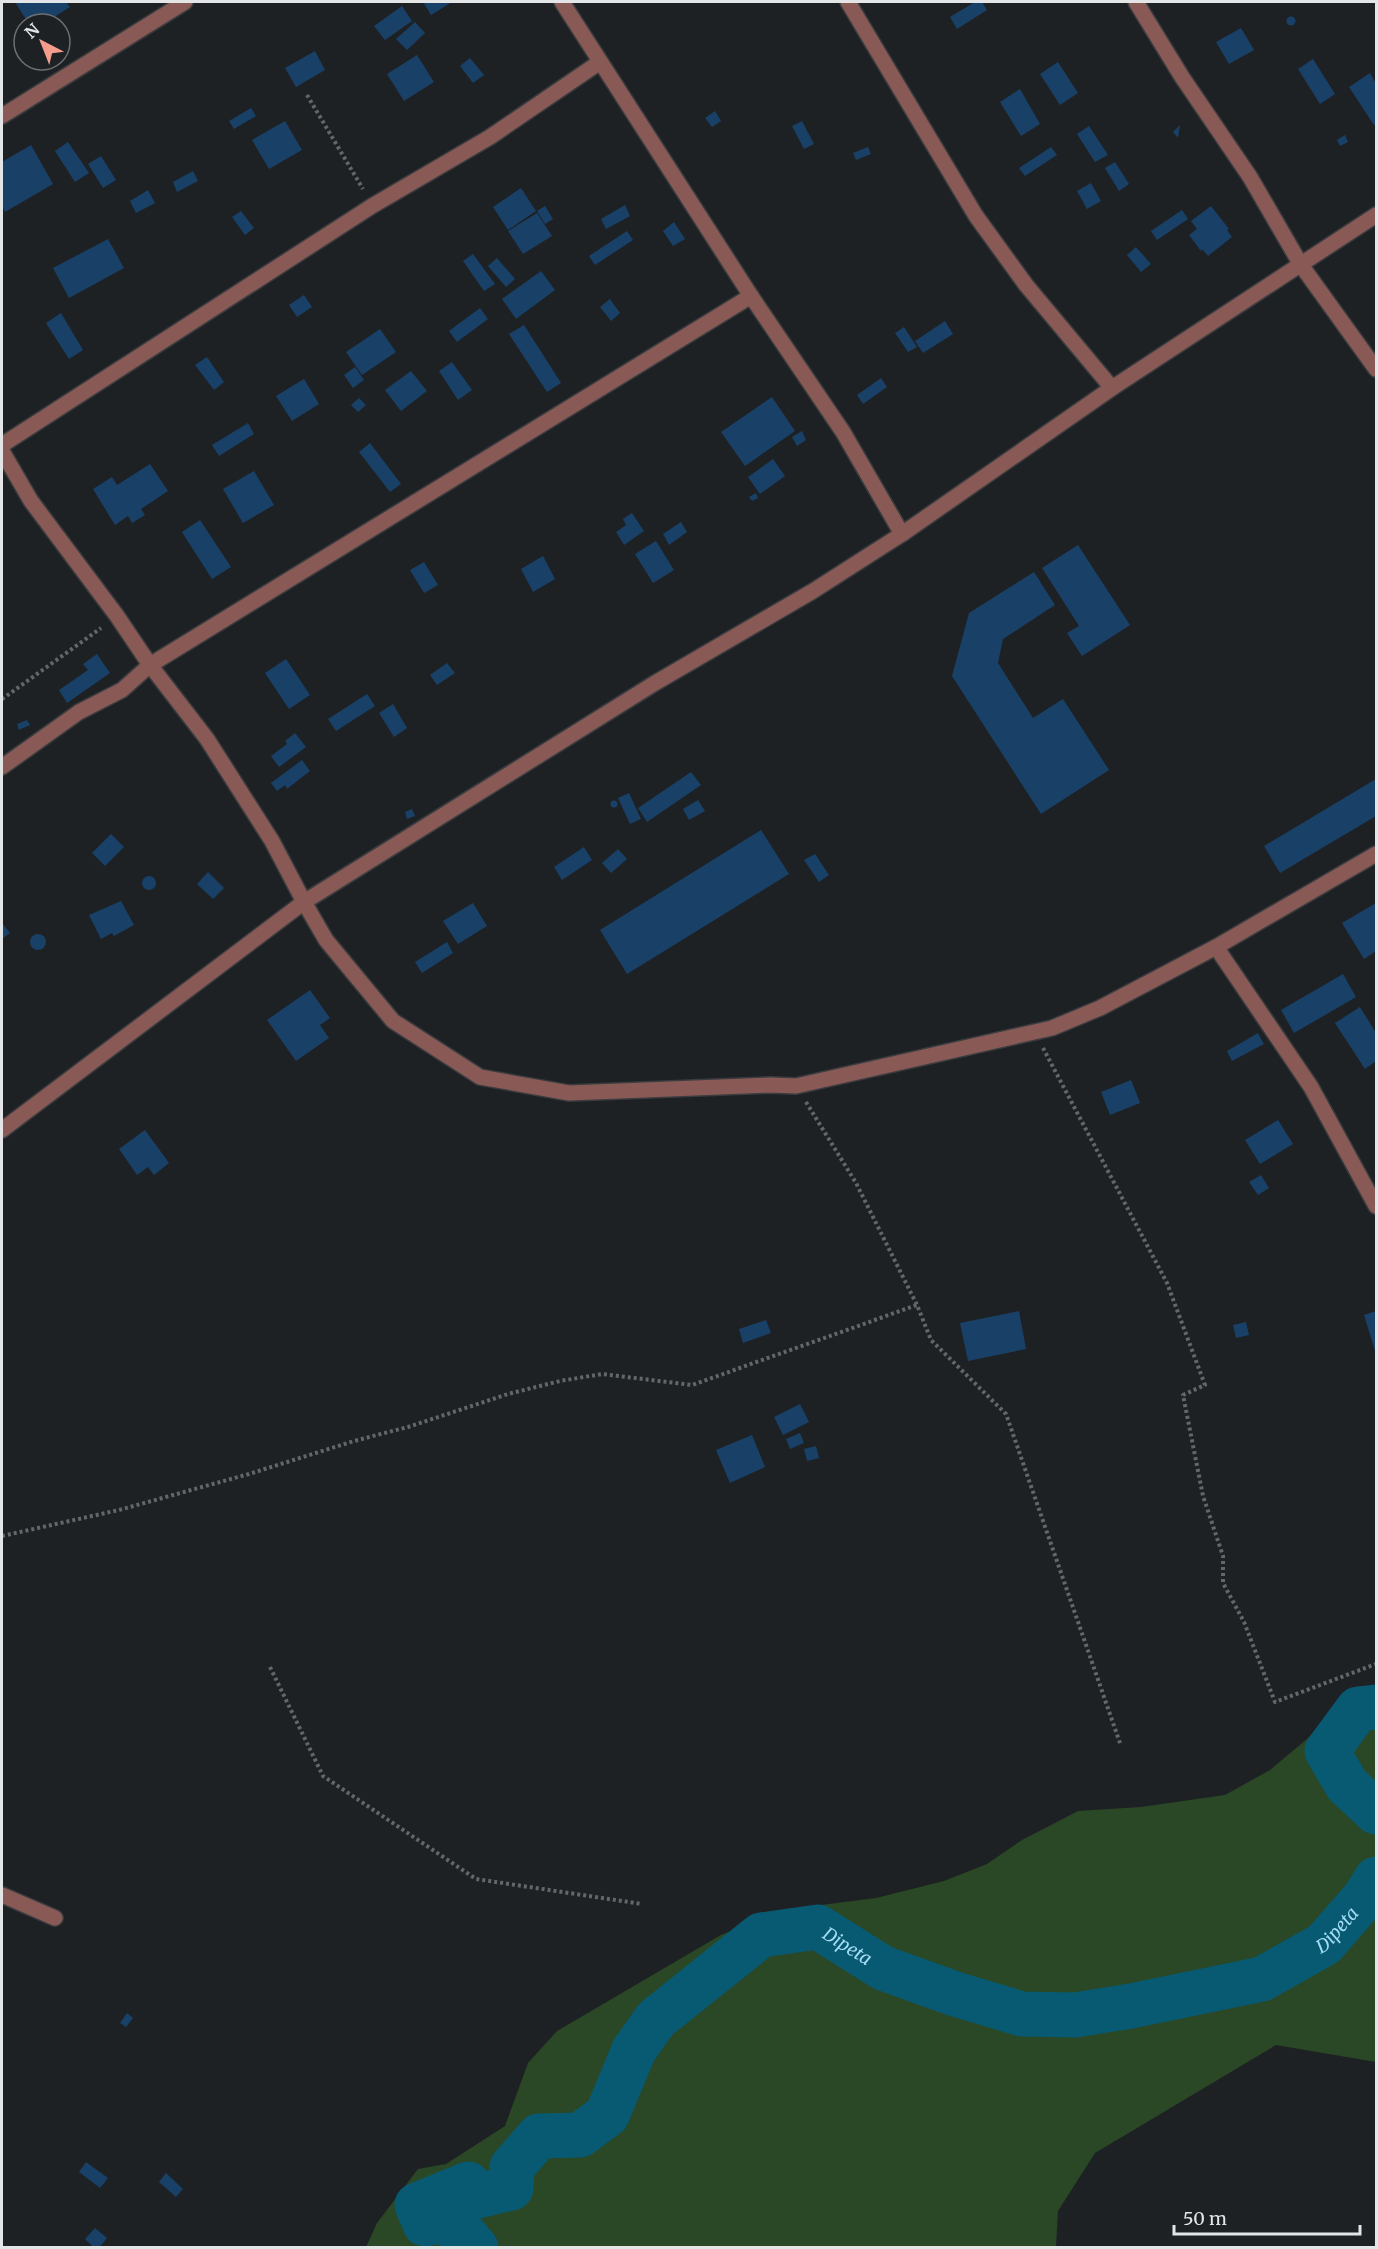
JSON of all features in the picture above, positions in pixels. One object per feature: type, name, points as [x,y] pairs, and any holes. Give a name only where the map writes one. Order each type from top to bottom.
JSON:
[{"type":"street","points":[[2,116],[185,2]]},
{"type":"street","points":[[562,2],[751,296],[843,432],[902,534]]},
{"type":"street","points":[[848,2],[976,216],[1026,285],[1112,388]]},
{"type":"street","points":[[1136,2],[1182,77],[1250,177],[1302,265],[1377,369]]},
{"type":"street","points":[[2,445],[372,206],[490,137],[600,62]]},
{"type":"street","points":[[2,1130],[304,902],[655,683],[813,591],[902,534],[1112,388],[1377,215]]},
{"type":"street","points":[[2,767],[79,712],[122,690],[150,665],[751,296]]},
{"type":"street","points":[[2,451],[31,501],[117,616],[150,665],[207,739],[272,841],[326,940],[393,1021],[480,1077],[569,1094],[771,1084],[796,1086],[1052,1028],[1100,1008],[1216,947],[1377,854]]},
{"type":"street","points":[[1216,947],[1311,1087],[1377,1206]]},
{"type":"street","points":[[2,1895],[55,1918]]},
{"type":"path","points":[[307,94],[372,206]]},
{"type":"path","points":[[2,699],[58,656],[117,616]]},
{"type":"path","points":[[1034,1032],[1167,1283],[1205,1385],[1183,1395],[1203,1496],[1223,1556],[1223,1583],[1244,1622],[1275,1702],[1377,1664]]},
{"type":"path","points":[[796,1086],[856,1183],[917,1305],[931,1340],[1006,1414],[1121,1746]]},
{"type":"path","points":[[2,1536],[119,1510],[249,1474],[354,1441],[408,1427],[508,1394],[560,1381],[602,1374],[692,1385],[917,1305]]},
{"type":"path","points":[[270,1667],[323,1776],[476,1879],[642,1904]]},
{"type":"green space","points":[[1376,1692],[1376,2062],[1276,2045],[1095,2153],[1058,2211],[1056,2247],[366,2247],[377,2223],[418,2169],[446,2164],[505,2126],[528,2063],[557,2031],[721,1935],[782,1910],[876,1898],[944,1881],[987,1864],[1022,1840],[1078,1811],[1141,1807],[1225,1795],[1270,1770],[1307,1739],[1349,1695]]},
{"type":"building","points":[[15,2],[66,2],[70,7],[62,12],[21,12]]},
{"type":"building","points":[[423,2],[452,2],[431,15]]},
{"type":"building","points":[[975,2],[982,2],[987,10],[957,29],[950,17]]},
{"type":"building","points":[[402,6],[412,21],[385,40],[374,26]]},
{"type":"building","points":[[1291,16],[1296,21],[1291,26],[1286,21]]},
{"type":"building","points":[[415,22],[425,33],[407,50],[396,39]]},
{"type":"building","points":[[1241,28],[1254,50],[1229,64],[1216,42]]},
{"type":"building","points":[[315,51],[325,70],[296,87],[285,68]]},
{"type":"building","points":[[417,55],[434,82],[404,101],[387,74]]},
{"type":"building","points":[[470,58],[484,75],[473,83],[460,66]]},
{"type":"building","points":[[1313,59],[1335,94],[1320,104],[1298,69]]},
{"type":"building","points":[[1058,62],[1078,93],[1060,105],[1040,74]]},
{"type":"building","points":[[1370,73],[1376,84],[1376,123],[1374,125],[1349,87]]},
{"type":"building","points":[[1020,89],[1040,124],[1021,136],[1000,102]]},
{"type":"building","points":[[251,108],[256,116],[234,129],[229,121]]},
{"type":"building","points":[[715,111],[721,121],[712,127],[705,118]]},
{"type":"building","points":[[285,121],[302,150],[269,169],[252,140]]},
{"type":"building","points":[[802,121],[814,144],[804,149],[792,126]]},
{"type":"building","points":[[1180,125],[1178,138],[1173,132]]},
{"type":"building","points":[[1089,126],[1108,155],[1095,162],[1077,134]]},
{"type":"building","points":[[1345,135],[1348,142],[1340,146],[1337,140]]},
{"type":"building","points":[[68,142],[89,173],[75,182],[55,151]]},
{"type":"building","points":[[31,145],[53,184],[5,212],[2,206],[2,162]]},
{"type":"building","points":[[868,147],[871,154],[856,160],[853,153]]},
{"type":"building","points":[[1051,147],[1057,155],[1025,176],[1019,168]]},
{"type":"building","points":[[101,156],[116,180],[103,188],[88,164]]},
{"type":"building","points":[[1115,162],[1129,184],[1119,191],[1105,168]]},
{"type":"building","points":[[193,171],[198,181],[177,192],[173,182]]},
{"type":"building","points":[[1091,183],[1101,201],[1087,209],[1077,191]]},
{"type":"building","points":[[521,188],[536,211],[508,230],[493,207]]},
{"type":"building","points":[[148,190],[155,203],[136,213],[130,201]]},
{"type":"building","points":[[625,205],[630,216],[606,229],[601,219]]},
{"type":"building","points":[[545,206],[553,219],[545,224],[537,211]]},
{"type":"building","points":[[1211,206],[1229,229],[1227,230],[1232,237],[1208,256],[1202,249],[1201,251],[1189,235],[1197,229],[1191,221]]},
{"type":"building","points":[[1182,210],[1188,219],[1157,240],[1151,231]]},
{"type":"building","points":[[241,211],[254,228],[245,235],[232,217]]},
{"type":"building","points":[[537,213],[552,236],[523,254],[508,231]]},
{"type":"building","points":[[674,222],[685,239],[673,246],[663,231]]},
{"type":"building","points":[[627,231],[633,240],[595,265],[589,256]]},
{"type":"building","points":[[108,239],[124,268],[69,298],[53,268]]},
{"type":"building","points":[[1136,247],[1151,264],[1141,272],[1127,255]]},
{"type":"building","points":[[473,254],[495,284],[484,291],[463,261]]},
{"type":"building","points":[[497,258],[515,279],[506,287],[488,266]]},
{"type":"building","points":[[541,271],[555,290],[516,319],[502,299]]},
{"type":"building","points":[[304,295],[312,307],[297,317],[289,305]]},
{"type":"building","points":[[610,299],[620,313],[611,321],[600,307]]},
{"type":"building","points":[[480,308],[488,319],[457,342],[449,331]]},
{"type":"building","points":[[61,313],[83,350],[69,359],[46,323]]},
{"type":"building","points":[[945,321],[953,334],[923,353],[915,341]]},
{"type":"building","points":[[524,325],[561,383],[547,392],[509,334]]},
{"type":"building","points":[[904,327],[917,347],[908,352],[895,333]]},
{"type":"building","points":[[380,329],[396,352],[362,375],[346,352]]},
{"type":"building","points":[[207,357],[224,382],[214,390],[195,365]]},
{"type":"building","points":[[452,362],[472,390],[458,400],[439,371]]},
{"type":"building","points":[[355,367],[364,380],[353,388],[344,375]]},
{"type":"building","points":[[411,371],[427,391],[401,411],[385,390]]},
{"type":"building","points":[[881,378],[887,387],[863,404],[857,395]]},
{"type":"building","points":[[304,379],[319,404],[292,421],[276,396]]},
{"type":"building","points":[[772,397],[795,431],[745,466],[721,432]]},
{"type":"building","points":[[359,398],[366,405],[358,412],[351,405]]},
{"type":"building","points":[[248,423],[254,434],[219,456],[212,445]]},
{"type":"building","points":[[802,431],[806,440],[797,446],[792,437]]},
{"type":"building","points":[[370,443],[401,484],[390,492],[359,452]]},
{"type":"building","points":[[773,459],[785,476],[760,494],[748,477]]},
{"type":"building","points":[[150,464],[168,491],[141,509],[145,515],[132,523],[128,516],[115,525],[93,489],[112,477],[117,485]]},
{"type":"building","points":[[254,471],[274,505],[243,523],[223,489]]},
{"type":"building","points":[[756,493],[758,498],[752,501],[749,497]]},
{"type":"building","points":[[632,513],[644,531],[624,545],[616,532],[626,525],[623,519]]},
{"type":"building","points":[[200,520],[231,567],[212,579],[182,532]]},
{"type":"building","points":[[681,522],[687,532],[669,545],[663,534]]},
{"type":"building","points":[[656,541],[674,570],[653,583],[635,554]]},
{"type":"building","points":[[1078,545],[1130,625],[1082,656],[1067,633],[1079,626],[1042,568]]},
{"type":"building","points":[[543,556],[555,579],[533,592],[521,569]]},
{"type":"building","points":[[424,562],[438,585],[424,593],[410,570]]},
{"type":"building","points":[[1034,572],[1055,605],[1003,639],[998,663],[1033,718],[1063,699],[1109,770],[1041,814],[952,676],[969,613]]},
{"type":"building","points":[[97,654],[110,673],[67,703],[59,690],[88,670],[83,664]]},
{"type":"building","points":[[286,659],[310,695],[289,709],[265,673]]},
{"type":"building","points":[[447,663],[455,673],[437,685],[430,675]]},
{"type":"building","points":[[367,694],[375,706],[336,731],[328,719]]},
{"type":"building","points":[[393,704],[407,728],[394,737],[379,713]]},
{"type":"building","points":[[27,720],[30,725],[19,730],[17,724]]},
{"type":"building","points":[[295,733],[306,747],[279,767],[271,756],[287,744],[285,741]]},
{"type":"building","points":[[302,760],[310,771],[287,789],[285,785],[277,791],[271,783]]},
{"type":"building","points":[[691,772],[701,785],[647,822],[638,808]]},
{"type":"building","points":[[1376,779],[1376,816],[1280,873],[1264,846]]},
{"type":"building","points":[[629,793],[641,819],[630,824],[618,798]]},
{"type":"building","points":[[698,800],[705,811],[689,820],[683,809]]},
{"type":"building","points":[[614,801],[617,804],[614,807],[611,804]]},
{"type":"building","points":[[412,809],[415,816],[407,819],[405,812]]},
{"type":"building","points":[[761,830],[789,874],[627,974],[600,930]]},
{"type":"building","points":[[111,834],[124,847],[105,866],[92,853]]},
{"type":"building","points":[[584,847],[592,860],[562,880],[554,867]]},
{"type":"building","points":[[618,849],[627,859],[611,873],[602,863]]},
{"type":"building","points":[[815,854],[829,875],[819,882],[804,860]]},
{"type":"building","points":[[208,872],[224,888],[213,899],[197,884]]},
{"type":"building","points":[[149,876],[154,878],[156,883],[154,888],[149,890],[144,888],[142,883],[144,878]]},
{"type":"building","points":[[121,901],[134,925],[114,936],[112,933],[101,939],[89,915]]},
{"type":"building","points":[[473,903],[487,926],[458,944],[443,921]]},
{"type":"building","points":[[1376,903],[1376,951],[1364,959],[1342,923]]},
{"type":"building","points":[[2,925],[10,933],[2,939]]},
{"type":"building","points":[[35,934],[41,934],[46,942],[44,948],[35,950],[30,945],[30,939]]},
{"type":"building","points":[[447,942],[453,953],[422,973],[415,962]]},
{"type":"building","points":[[1343,974],[1356,997],[1294,1033],[1281,1010]]},
{"type":"building","points":[[310,990],[330,1018],[320,1025],[329,1038],[296,1061],[267,1020]]},
{"type":"building","points":[[1360,1007],[1376,1033],[1376,1061],[1365,1069],[1335,1023]]},
{"type":"building","points":[[1258,1033],[1264,1044],[1232,1061],[1227,1051]]},
{"type":"building","points":[[1131,1080],[1140,1103],[1110,1115],[1101,1092]]},
{"type":"building","points":[[1278,1120],[1293,1144],[1260,1164],[1245,1140]]},
{"type":"building","points":[[145,1130],[169,1163],[154,1175],[148,1167],[137,1175],[119,1149]]},
{"type":"building","points":[[1261,1175],[1269,1188],[1258,1195],[1249,1182]]},
{"type":"building","points":[[1019,1311],[1026,1349],[968,1361],[960,1323]]},
{"type":"building","points":[[1376,1311],[1376,1354],[1364,1315]]},
{"type":"building","points":[[766,1320],[771,1333],[743,1343],[739,1329]]},
{"type":"building","points":[[1246,1322],[1249,1335],[1236,1338],[1233,1325]]},
{"type":"building","points":[[800,1404],[809,1422],[783,1435],[774,1417]]},
{"type":"building","points":[[800,1433],[804,1443],[790,1449],[786,1439]]},
{"type":"building","points":[[752,1435],[765,1467],[730,1483],[716,1450]]},
{"type":"building","points":[[816,1446],[819,1458],[807,1461],[804,1449]]},
{"type":"building","points":[[127,2013],[133,2018],[126,2027],[120,2023]]},
{"type":"building","points":[[86,2162],[108,2178],[100,2188],[79,2172]]},
{"type":"building","points":[[166,2173],[183,2189],[176,2197],[159,2182]]},
{"type":"building","points":[[95,2228],[107,2238],[99,2248],[94,2248],[85,2239]]},
{"type":"waterway","name":"Dipeta","points":[[1376,1707],[1358,1709],[1327,1751],[1347,1785],[1376,1812]]},
{"type":"waterway","name":"Dipeta","points":[[476,2248],[465,2235],[442,2220],[425,2224],[417,2205],[468,2184],[477,2196],[511,2188],[512,2167],[539,2136],[580,2135],[607,2115],[634,2050],[656,2019],[761,1935],[818,1927],[883,1968],[955,1994],[1022,2014],[1075,2015],[1262,1979],[1324,1944],[1365,1897],[1376,1879]]}]
